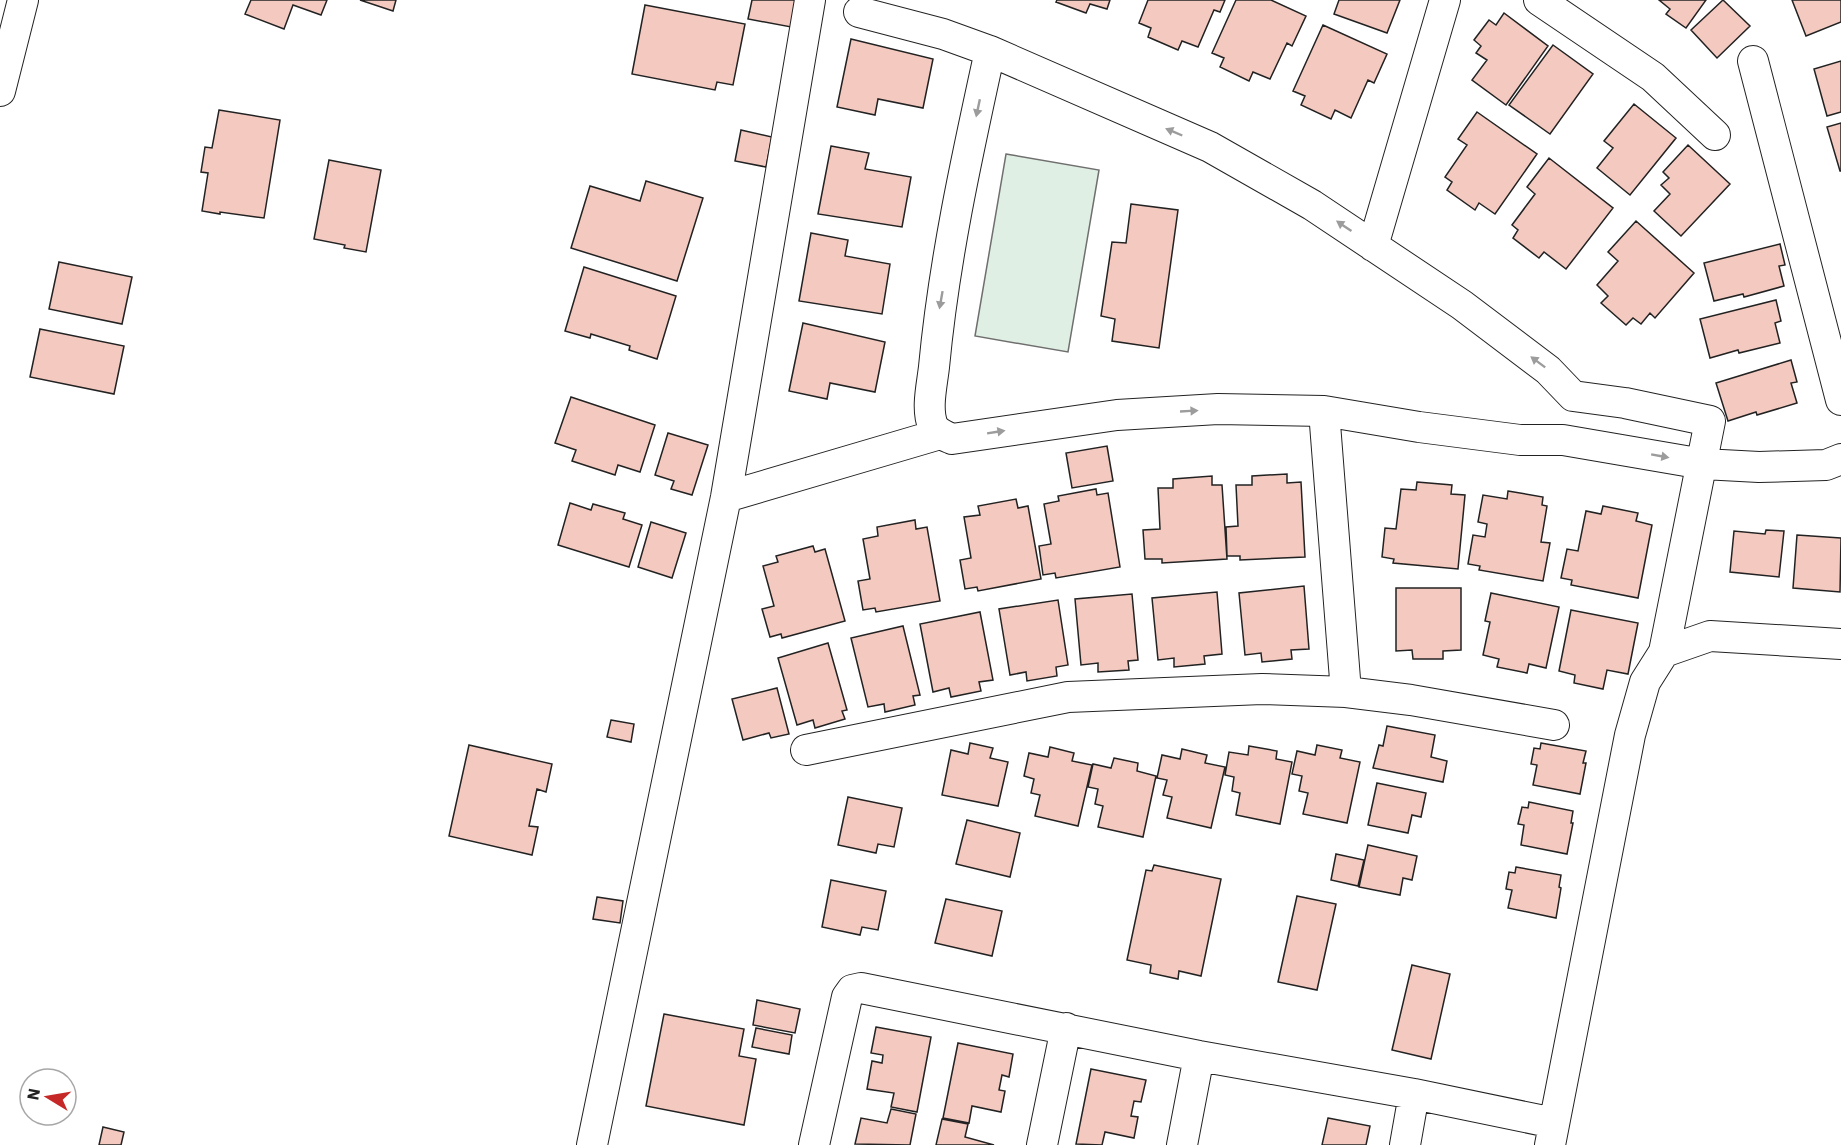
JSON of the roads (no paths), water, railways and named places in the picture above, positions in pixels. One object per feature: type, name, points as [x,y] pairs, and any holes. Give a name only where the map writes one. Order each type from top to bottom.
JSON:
[{"type":"street","points":[[0,91],[23,0]]},
{"type":"street","points":[[592,1145],[726,498],[810,0]]},
{"type":"street","points":[[1373,246],[1445,0]]},
{"type":"street","points":[[1539,0],[1653,77],[1714,135]]},
{"type":"street","points":[[814,1145],[847,997],[852,990],[861,988],[1199,1056],[1414,1094],[1552,1134],[1630,735],[1645,682],[1664,652],[1710,421],[1625,403],[1573,396],[1548,370],[1462,305],[1312,205],[1210,147],[990,51],[943,34],[859,12]]},
{"type":"street","points":[[990,51],[962,182],[939,312],[930,410],[933,427],[940,434],[952,439],[1128,414],[1218,409],[1324,411],[1419,427],[1509,438],[1563,440],[1703,464],[1759,467],[1826,465],[1841,459]]},
{"type":"street","points":[[1753,61],[1841,400]]},
{"type":"street","points":[[1563,440],[1573,396]]},
{"type":"street","points":[[1324,411],[1346,692]]},
{"type":"street","points":[[726,498],[940,434]]},
{"type":"street","points":[[1664,652],[1710,636],[1841,644]]},
{"type":"street","points":[[806,750],[1068,697],[1262,689],[1346,692],[1411,700],[1554,725]]},
{"type":"street","points":[[1042,1145],[1066,1028]]},
{"type":"street","points":[[1182,1145],[1199,1056]]},
{"type":"street","points":[[1405,1145],[1414,1094]]}]
